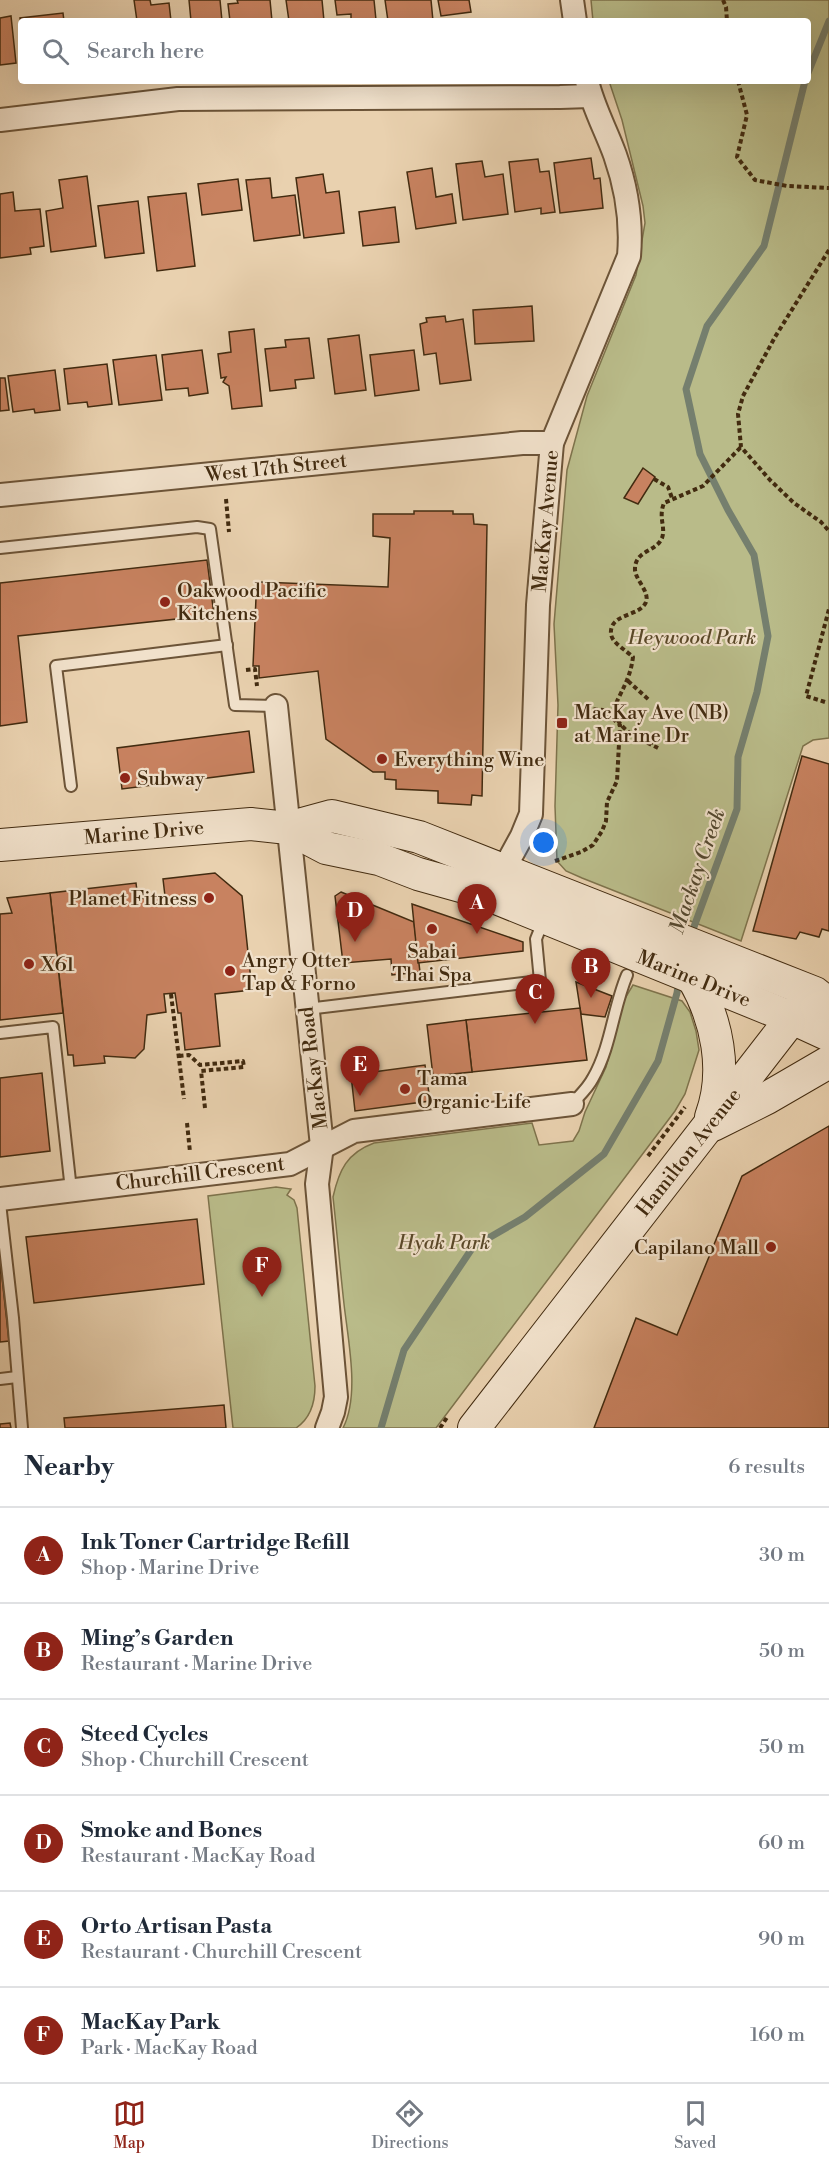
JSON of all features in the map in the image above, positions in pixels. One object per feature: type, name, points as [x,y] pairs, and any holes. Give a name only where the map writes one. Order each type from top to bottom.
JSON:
[{"type":"main road","name":"Marine Drive","points":[[0,845],[251,824],[288,828],[332,816],[418,837],[826,996]]},
{"type":"main road","name":"Marine Drive","points":[[288,828],[326,848],[379,860],[479,891],[544,918],[639,968],[693,978],[829,1035]]},
{"type":"main road","points":[[693,978],[710,1010],[719,1059],[718,1098],[707,1128]]},
{"type":"main road","points":[[792,1018],[826,996]]},
{"type":"main road","name":"Hamilton Avenue","points":[[464,1419],[707,1128],[792,1018]]},
{"type":"main road","points":[[707,1128],[767,1098],[829,1062]]},
{"type":"street","points":[[572,0],[575,18]]},
{"type":"street","points":[[0,120],[178,99],[560,97],[589,88]]},
{"type":"street","name":"MacKay Avenue","points":[[504,869],[522,837],[531,813],[538,605],[552,443],[630,256],[632,229],[629,205],[616,157],[589,88]]},
{"type":"street","name":"West 17th Street","points":[[0,495],[522,443],[552,443]]},
{"type":"street","name":"MacKay Road","points":[[276,706],[322,1146],[317,1184],[336,1397],[327,1428]]},
{"type":"street","name":"Churchill Crescent","points":[[0,1201],[71,1190],[290,1164],[354,1131],[572,1104]]},
{"type":"lane","points":[[0,548],[197,527],[210,529],[236,705],[276,706]]},
{"type":"lane","points":[[71,786],[56,666],[227,645]]},
{"type":"lane","points":[[306,1009],[540,981],[536,939],[544,918]]},
{"type":"lane","points":[[572,1104],[593,1079],[606,1047],[619,995],[639,968]]},
{"type":"lane","points":[[0,1033],[53,1027],[71,1190]]},
{"type":"lane","points":[[0,1201],[22,1428]]},
{"type":"lane","points":[[0,1379],[17,1377]]},
{"type":"path","points":[[723,0],[727,18]]},
{"type":"path","points":[[739,84],[747,115],[737,157],[755,180],[787,186],[829,188]]},
{"type":"path","points":[[829,250],[775,337],[743,396],[738,414],[741,447],[794,503],[821,522],[829,531]]},
{"type":"path","points":[[552,861],[581,852],[592,845],[606,821],[607,802],[617,781],[620,725],[615,707],[631,674],[633,657],[614,642],[611,635],[616,621],[646,603],[646,596],[635,574],[635,565],[641,553],[662,538],[660,513],[664,502],[703,486],[741,447]]},
{"type":"path","points":[[654,479],[668,487],[672,498]]},
{"type":"path","points":[[226,500],[230,539]]},
{"type":"path","points":[[825,702],[806,696],[829,609]]},
{"type":"path","points":[[245,670],[255,669],[257,686]]},
{"type":"path","points":[[628,681],[649,700]]},
{"type":"path","points":[[588,709],[603,710],[620,725],[658,748]]},
{"type":"path","points":[[651,744],[656,730]]},
{"type":"path","points":[[171,994],[184,1099]]},
{"type":"path","points":[[179,1056],[189,1055],[200,1065],[243,1061],[244,1067],[201,1071],[205,1107]]},
{"type":"path","points":[[642,1163],[689,1099]]},
{"type":"path","points":[[187,1123],[190,1152]]},
{"type":"path","points":[[440,1428],[464,1419]]},
{"type":"green space","name":"Heywood Park","points":[[591,0],[829,0],[829,738],[813,740],[803,746],[741,941],[582,878],[566,871],[557,861],[555,806],[558,705],[554,624],[567,470],[587,396],[636,275],[645,223],[622,120],[610,84],[811,84],[811,18],[593,18]]},
{"type":"green space","name":"Hyak Park","points":[[633,985],[682,1001],[690,1012],[699,1050],[685,1094],[675,1111],[436,1428],[343,1428],[348,1415],[352,1384],[333,1197],[341,1171],[351,1157],[374,1143],[532,1123],[539,1145],[573,1141],[606,1067],[624,1000]]},
{"type":"green space","points":[[276,1187],[291,1189],[287,1195],[294,1200],[297,1208],[315,1386],[314,1398],[309,1415],[296,1428],[233,1428],[208,1196]]},
{"type":"building","points":[[134,0],[150,0],[151,5],[169,3],[171,18],[137,18]]},
{"type":"building","points":[[189,0],[220,0],[222,18],[191,18]]},
{"type":"building","points":[[237,0],[270,0],[272,18],[230,18],[228,4],[238,3]]},
{"type":"building","points":[[286,0],[322,0],[324,18],[289,18]]},
{"type":"building","points":[[335,0],[374,0],[376,18],[351,18],[351,14],[337,15]]},
{"type":"building","points":[[385,0],[431,0],[433,18],[388,18]]},
{"type":"building","points":[[438,0],[469,0],[471,12],[441,16]]},
{"type":"building","points":[[63,13],[64,18],[20,18]]},
{"type":"building","points":[[11,16],[16,63],[0,65],[0,18]]},
{"type":"building","points":[[591,158],[594,179],[600,178],[603,208],[560,213],[554,163]]},
{"type":"building","points":[[538,159],[540,172],[549,171],[555,212],[541,214],[541,208],[515,212],[509,162]]},
{"type":"building","points":[[482,161],[485,177],[503,174],[508,214],[463,220],[456,164]]},
{"type":"building","points":[[432,168],[436,197],[452,194],[456,223],[416,229],[407,172]]},
{"type":"building","points":[[323,174],[326,193],[339,191],[344,233],[304,238],[296,178]]},
{"type":"building","points":[[87,176],[96,246],[51,252],[46,211],[63,208],[59,180]]},
{"type":"building","points":[[270,178],[272,198],[295,195],[300,235],[254,241],[246,180]]},
{"type":"building","points":[[238,179],[242,210],[202,215],[198,184]]},
{"type":"building","points":[[13,192],[15,211],[40,209],[44,246],[30,248],[31,254],[0,258],[0,194]]},
{"type":"building","points":[[186,193],[195,266],[157,271],[148,197]]},
{"type":"building","points":[[138,201],[144,253],[105,258],[98,206]]},
{"type":"building","points":[[395,207],[399,242],[363,246],[359,212]]},
{"type":"building","points":[[532,306],[534,341],[475,344],[473,310]]},
{"type":"building","points":[[445,316],[446,322],[463,319],[471,380],[440,384],[436,353],[424,355],[420,324],[427,322],[426,318]]},
{"type":"building","points":[[254,329],[262,406],[232,409],[229,386],[223,382],[226,377],[221,378],[218,354],[231,352],[229,332]]},
{"type":"building","points":[[359,335],[366,390],[335,394],[328,339]]},
{"type":"building","points":[[309,338],[314,378],[295,380],[296,388],[270,391],[265,349],[286,347],[285,340]]},
{"type":"building","points":[[202,350],[208,393],[189,396],[188,388],[166,390],[162,355]]},
{"type":"building","points":[[414,350],[419,390],[375,396],[370,355]]},
{"type":"building","points":[[156,355],[162,400],[119,405],[113,360]]},
{"type":"building","points":[[107,364],[112,404],[88,407],[87,402],[68,404],[64,369]]},
{"type":"building","points":[[55,370],[60,410],[35,413],[34,409],[13,412],[8,376]]},
{"type":"building","points":[[0,378],[5,378],[9,410],[0,411]]},
{"type":"building","points":[[643,468],[655,477],[638,504],[624,498]]},
{"type":"building","points":[[414,511],[453,511],[453,514],[473,514],[474,524],[487,525],[482,796],[472,795],[471,805],[438,803],[438,791],[396,789],[396,780],[385,779],[385,772],[373,772],[326,739],[318,671],[259,678],[259,666],[253,666],[256,598],[261,597],[260,582],[388,587],[390,538],[373,536],[373,514],[414,514]]},
{"type":"building","points":[[207,560],[214,615],[18,636],[27,722],[0,726],[0,583]]},
{"type":"building","points":[[249,731],[254,772],[122,789],[117,748]]},
{"type":"building","points":[[802,756],[829,764],[829,931],[822,929],[819,937],[800,932],[796,939],[753,931]]},
{"type":"building","points":[[215,873],[242,896],[252,990],[215,994],[220,1046],[185,1050],[181,1013],[178,1013],[175,993],[164,994],[166,1012],[147,1015],[144,1049],[135,1058],[104,1056],[105,1063],[74,1066],[73,1055],[68,1055],[50,893],[136,883],[138,899],[165,896],[163,879]]},
{"type":"building","points":[[341,892],[414,922],[420,972],[392,975],[391,959],[343,963],[335,896]]},
{"type":"building","name":"X61","points":[[50,893],[63,1013],[0,1020],[0,914],[12,913],[7,898]]},
{"type":"building","points":[[412,904],[523,942],[523,951],[418,963]]},
{"type":"building","points":[[576,982],[612,996],[605,1017],[581,1014]]},
{"type":"building","points":[[580,1008],[587,1060],[472,1072],[466,1020]]},
{"type":"building","points":[[466,1020],[472,1072],[433,1076],[427,1025]]},
{"type":"building","points":[[425,1065],[430,1101],[355,1111],[351,1075]]},
{"type":"building","points":[[42,1073],[50,1151],[0,1157],[0,1078]]},
{"type":"building","name":"Capilano Mall","points":[[829,1126],[829,1428],[594,1428],[636,1318],[677,1335],[742,1176]]},
{"type":"building","points":[[197,1219],[204,1284],[34,1303],[26,1237]]},
{"type":"building","points":[[0,1259],[9,1341],[0,1342]]},
{"type":"building","points":[[224,1405],[226,1428],[65,1428],[64,1418]]},
{"type":"building","points":[[10,1423],[11,1428],[0,1428],[0,1424]]},
{"type":"waterway","name":"Mackay Creek","points":[[811,66],[829,21]]},
{"type":"waterway","name":"Mackay Creek","points":[[691,935],[737,809],[738,757],[757,692],[768,636],[754,555],[700,454],[686,389],[707,326],[764,246],[804,84]]},
{"type":"waterway","name":"Mackay Creek","points":[[381,1428],[404,1350],[473,1247],[525,1217],[604,1154],[658,1061],[679,980]]},
{"type":"place","name":"Oakwood Pacific Kitchens","points":[[165,602]]},
{"type":"place","name":"MacKay Ave (NB) at Marine Dr","points":[[562,723]]},
{"type":"place","name":"Everything Wine","points":[[382,759]]},
{"type":"place","name":"Subway","points":[[125,778]]},
{"type":"place","name":"Planet Fitness","points":[[209,898]]},
{"type":"place","name":"Sabai Thai Spa","points":[[432,929]]},
{"type":"place","name":"Ink Toner Cartridge Refill","points":[[477,934]]},
{"type":"place","name":"Smoke and Bones","points":[[355,942]]},
{"type":"place","name":"X61","points":[[29,964]]},
{"type":"place","name":"Angry Otter Tap & Forno","points":[[230,971]]},
{"type":"place","name":"Ming’s Garden","points":[[591,998]]},
{"type":"place","name":"Steed Cycles","points":[[535,1024]]},
{"type":"place","name":"Tama Organic Life","points":[[405,1089]]},
{"type":"place","name":"Orto Artisan Pasta","points":[[360,1096]]},
{"type":"place","name":"Capilano Mall","points":[[771,1247]]},
{"type":"place","name":"MacKay Park","points":[[262,1297]]}]
